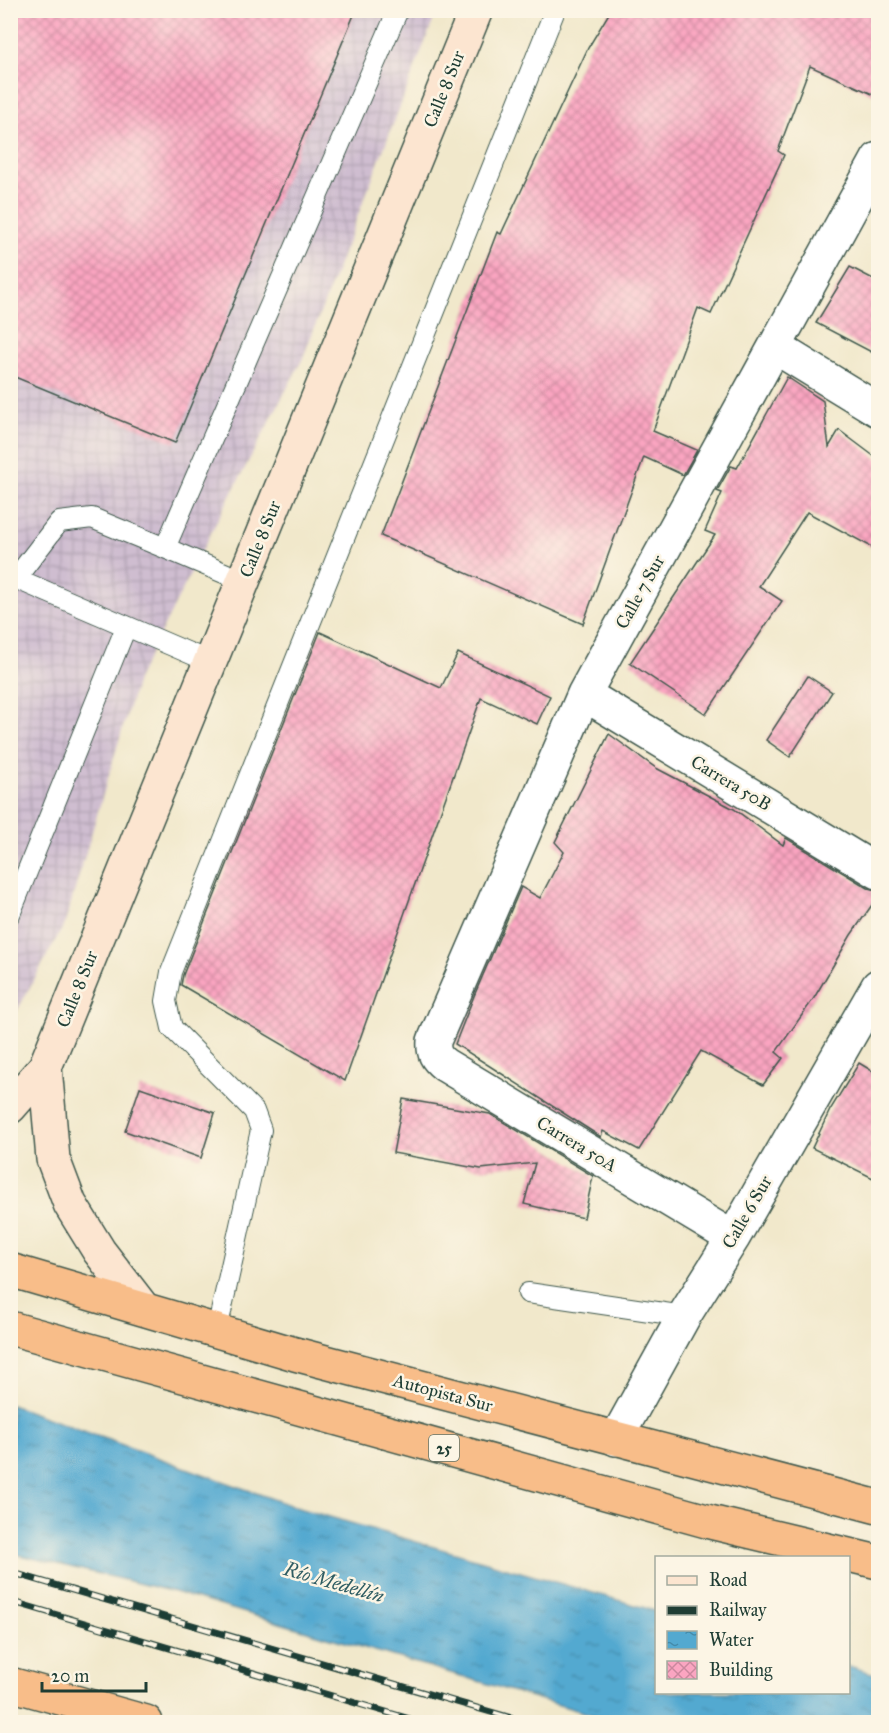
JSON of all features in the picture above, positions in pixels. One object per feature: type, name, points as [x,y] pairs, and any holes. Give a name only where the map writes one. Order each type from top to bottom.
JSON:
[{"type":"highway","name":"Autopista Sur","points":[[10,1269],[295,1354],[879,1507]]},
{"type":"highway","name":"25","points":[[10,1328],[710,1522],[879,1562]]},
{"type":"highway","points":[[10,1684],[146,1722]]},
{"type":"street","name":"Calle 8 Sur","points":[[10,1107],[45,1067],[476,10]]},
{"type":"street","name":"Calle 7 Sur","points":[[434,1041],[584,694],[879,159]]},
{"type":"street","points":[[775,347],[879,410]]},
{"type":"street","name":"Carrera 50B","points":[[584,694],[879,872]]},
{"type":"street","name":"Calle 6 Sur","points":[[616,1439],[684,1316],[733,1238],[879,986]]},
{"type":"street","name":"Carrera 50A","points":[[434,1041],[433,1050],[437,1059],[445,1065],[733,1238]]},
{"type":"street","name":"Calle 8 Sur","points":[[45,1067],[53,1159],[70,1204],[99,1251],[143,1308]]},
{"type":"lane","points":[[165,548],[398,10]]},
{"type":"lane","points":[[217,1330],[261,1130],[255,1111],[171,1028],[166,1001],[171,972],[555,10]]},
{"type":"lane","points":[[210,662],[13,577],[59,522],[92,518],[243,581]]},
{"type":"lane","points":[[10,914],[126,627]]},
{"type":"lane","points":[[528,1293],[684,1316]]},
{"type":"shaded area","points":[[11,11],[437,11],[302,360],[219,517],[137,680],[65,923],[11,1022]]},
{"type":"water","name":"Río Medellín","points":[[11,1405],[295,1507],[655,1611],[655,1694],[850,1694],[850,1666],[878,1675],[878,1722],[617,1722],[171,1591],[11,1553]]},
{"type":"building","points":[[10,10],[356,10],[175,443],[10,375]]},
{"type":"building","points":[[611,10],[879,10],[879,97],[810,66],[778,151],[784,155],[711,314],[698,308],[653,431],[697,450],[683,475],[644,457],[583,624],[381,536],[497,232],[501,234],[588,48]]},
{"type":"building","points":[[850,267],[879,282],[879,356],[816,323]]},
{"type":"building","points":[[787,377],[823,401],[829,447],[839,430],[879,460],[879,551],[807,512],[759,586],[782,601],[706,714],[630,663],[715,535],[705,531],[722,493],[717,491],[731,466],[737,468]]},
{"type":"building","points":[[320,632],[441,688],[458,653],[550,696],[537,724],[481,698],[345,1081],[181,985],[183,975]]},
{"type":"building","points":[[808,676],[832,692],[790,757],[766,740]]},
{"type":"building","points":[[609,734],[656,768],[734,809],[783,845],[786,838],[868,888],[879,891],[879,895],[851,935],[814,998],[776,1052],[783,1058],[763,1085],[701,1051],[639,1150],[603,1131],[601,1137],[455,1044],[521,887],[540,898],[564,852],[555,842]]},
{"type":"building","points":[[859,1063],[879,1075],[879,1181],[812,1148],[830,1110]]},
{"type":"building","points":[[140,1087],[215,1113],[201,1158],[125,1131]]},
{"type":"building","points":[[403,1099],[490,1114],[593,1176],[584,1218],[524,1204],[535,1163],[481,1169],[393,1153]]},
{"type":"railway","points":[[10,1572],[525,1722]]},
{"type":"railway","points":[[10,1601],[420,1722]]}]
